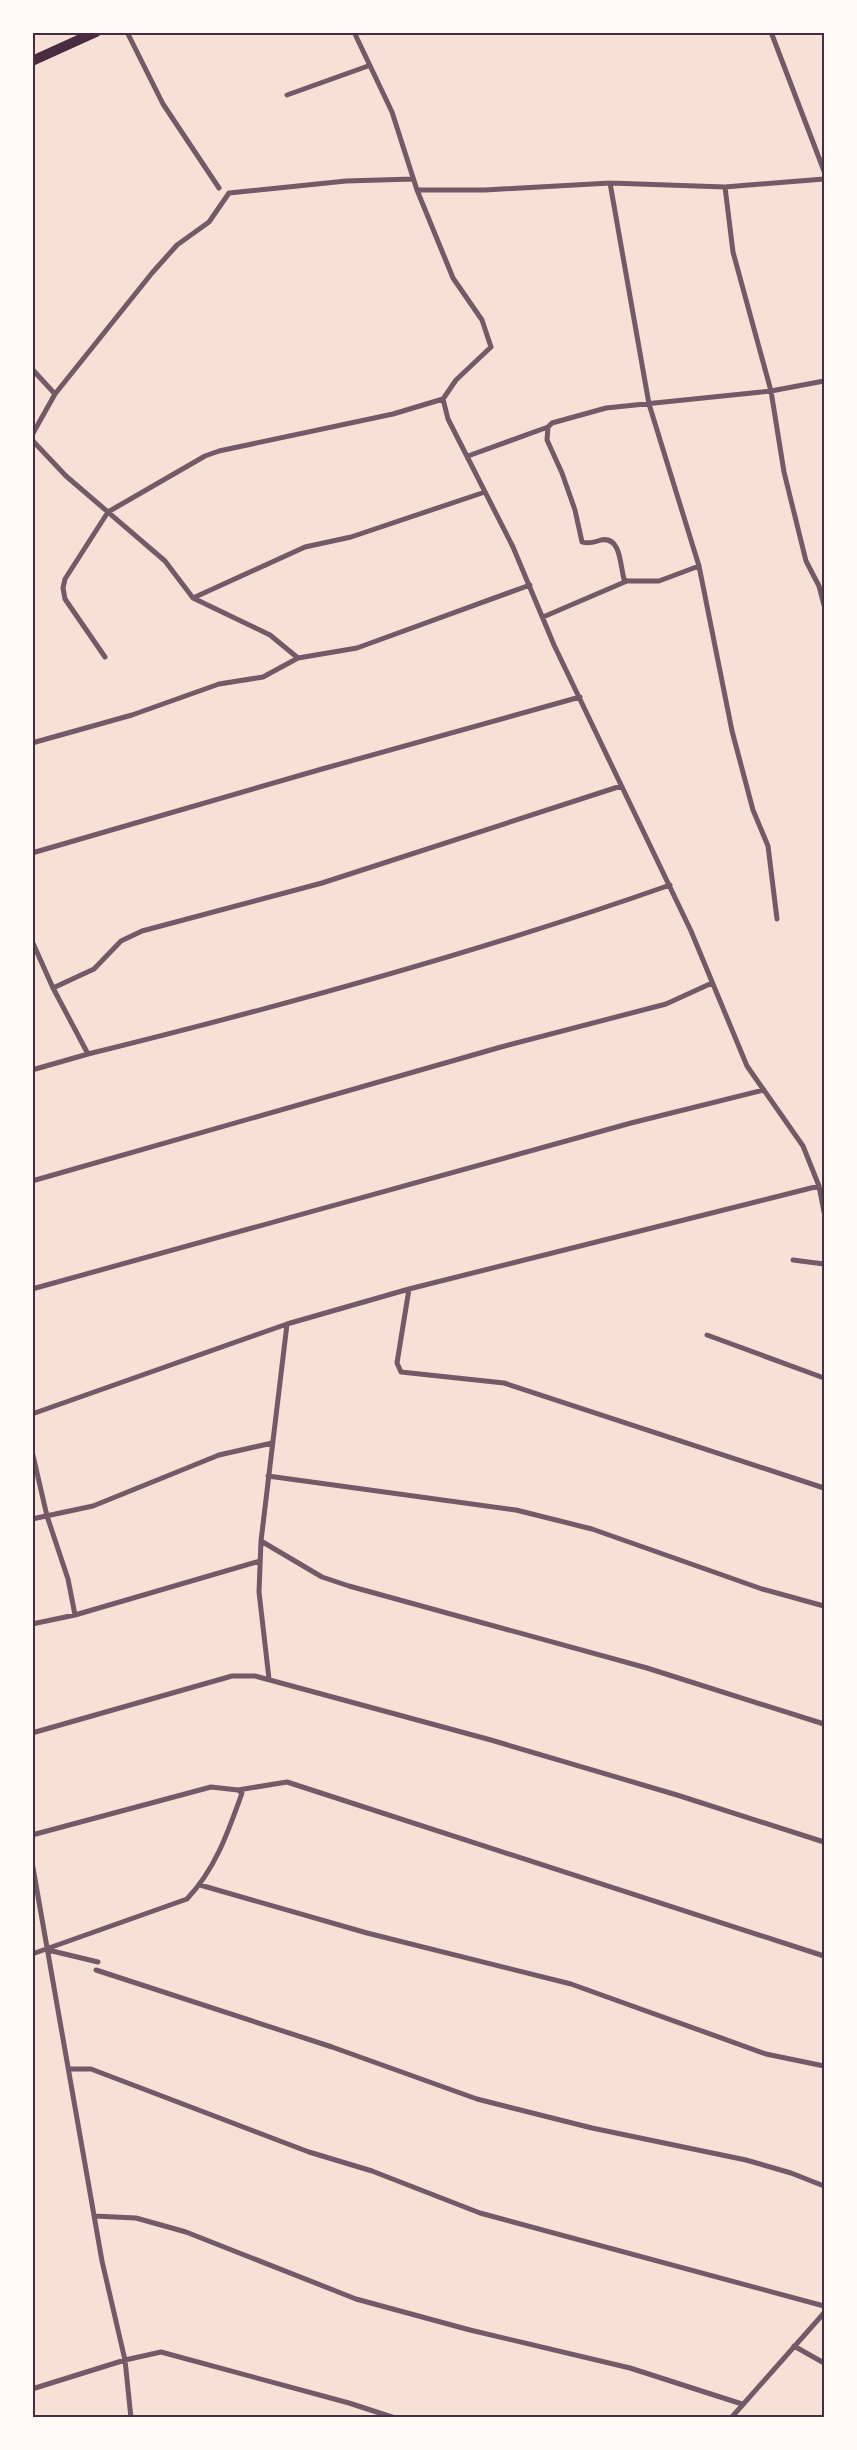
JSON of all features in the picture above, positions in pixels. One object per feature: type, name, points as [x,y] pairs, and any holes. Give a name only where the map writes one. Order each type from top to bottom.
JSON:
[{"type":"highway","points":[[32,61],[96,32]]},
{"type":"street","points":[[127,32],[162,104],[219,188]]},
{"type":"street","points":[[105,657],[65,598],[63,588],[66,579],[108,512],[150,486],[219,451],[393,414],[443,399],[456,380],[491,347],[482,320],[453,278],[416,190],[392,112],[368,66],[354,32]]},
{"type":"street","points":[[771,32],[824,171]]},
{"type":"street","points":[[287,95],[368,66]]},
{"type":"street","points":[[32,435],[55,394],[159,266],[177,245],[209,222],[229,193],[346,181],[413,179]]},
{"type":"street","points":[[416,190],[485,190],[610,183],[725,187],[824,180]]},
{"type":"street","points":[[610,183],[649,404],[699,566],[732,731],[753,810],[768,846],[777,919]]},
{"type":"street","points":[[725,187],[733,252],[770,391],[784,472],[806,562],[819,586],[824,605]]},
{"type":"street","points":[[32,369],[55,394]]},
{"type":"street","points":[[468,456],[548,427],[552,423],[606,408],[770,391],[824,381]]},
{"type":"street","points":[[443,399],[448,419],[468,456],[530,585],[621,786],[670,885],[747,1066],[803,1146],[819,1186],[824,1212]]},
{"type":"street","points":[[548,427],[547,440],[562,473],[575,510],[580,539],[586,544],[608,539],[613,541],[624,579],[627,582]]},
{"type":"street","points":[[32,440],[66,476],[165,561],[193,598],[270,635],[298,658]]},
{"type":"street","points":[[193,598],[304,547],[351,537],[485,492]]},
{"type":"street","points":[[543,617],[627,582],[659,581],[699,566]]},
{"type":"street","points":[[32,743],[132,715],[219,684],[263,677],[298,658],[357,648],[530,585]]},
{"type":"street","points":[[32,853],[322,768],[580,697]]},
{"type":"street","points":[[53,988],[94,969],[121,941],[142,931],[322,884],[621,786]]},
{"type":"street","points":[[32,1070],[466,952],[556,925],[670,885]]},
{"type":"street","points":[[32,941],[53,988],[88,1054]]},
{"type":"street","points":[[32,962],[41,960]]},
{"type":"street","points":[[32,1181],[501,1047],[666,1004],[712,983]]},
{"type":"street","points":[[32,1289],[631,1123],[764,1090]]},
{"type":"street","points":[[32,1414],[287,1324],[409,1289],[819,1186]]},
{"type":"street","points":[[793,1260],[824,1264]]},
{"type":"street","points":[[409,1289],[397,1363],[401,1372],[504,1384],[824,1488]]},
{"type":"street","points":[[269,1679],[259,1592],[261,1541],[287,1324]]},
{"type":"street","points":[[707,1335],[824,1378]]},
{"type":"street","points":[[32,1519],[93,1506],[219,1455],[272,1443]]},
{"type":"street","points":[[32,1451],[47,1516],[68,1579],[75,1614]]},
{"type":"street","points":[[268,1476],[516,1510],[592,1529],[762,1589],[824,1606]]},
{"type":"street","points":[[261,1541],[322,1576],[349,1586],[647,1668],[824,1724]]},
{"type":"street","points":[[32,1624],[75,1614],[260,1561]]},
{"type":"street","points":[[32,1733],[232,1676],[255,1676],[491,1740],[677,1795],[824,1842]]},
{"type":"street","points":[[33,1835],[211,1787],[238,1790],[287,1782],[824,1956]]},
{"type":"street","points":[[32,1954],[187,1899],[200,1886],[222,1849],[242,1793],[238,1790]]},
{"type":"street","points":[[32,1862],[102,2262],[125,2360],[131,2418]]},
{"type":"street","points":[[200,1886],[367,1933],[571,1984],[766,2054],[824,2066]]},
{"type":"street","points":[[47,1950],[98,1962]]},
{"type":"street","points":[[96,1970],[332,2048],[477,2100],[592,2128],[746,2160],[791,2173],[824,2186]]},
{"type":"street","points":[[69,2069],[91,2069],[310,2152],[372,2171],[480,2213],[824,2306]]},
{"type":"street","points":[[94,2216],[136,2218],[186,2232],[356,2299],[470,2330],[630,2368],[742,2404]]},
{"type":"street","points":[[731,2418],[824,2313]]},
{"type":"street","points":[[794,2346],[824,2363]]},
{"type":"street","points":[[32,2390],[125,2360],[161,2352],[350,2403],[395,2418]]}]
